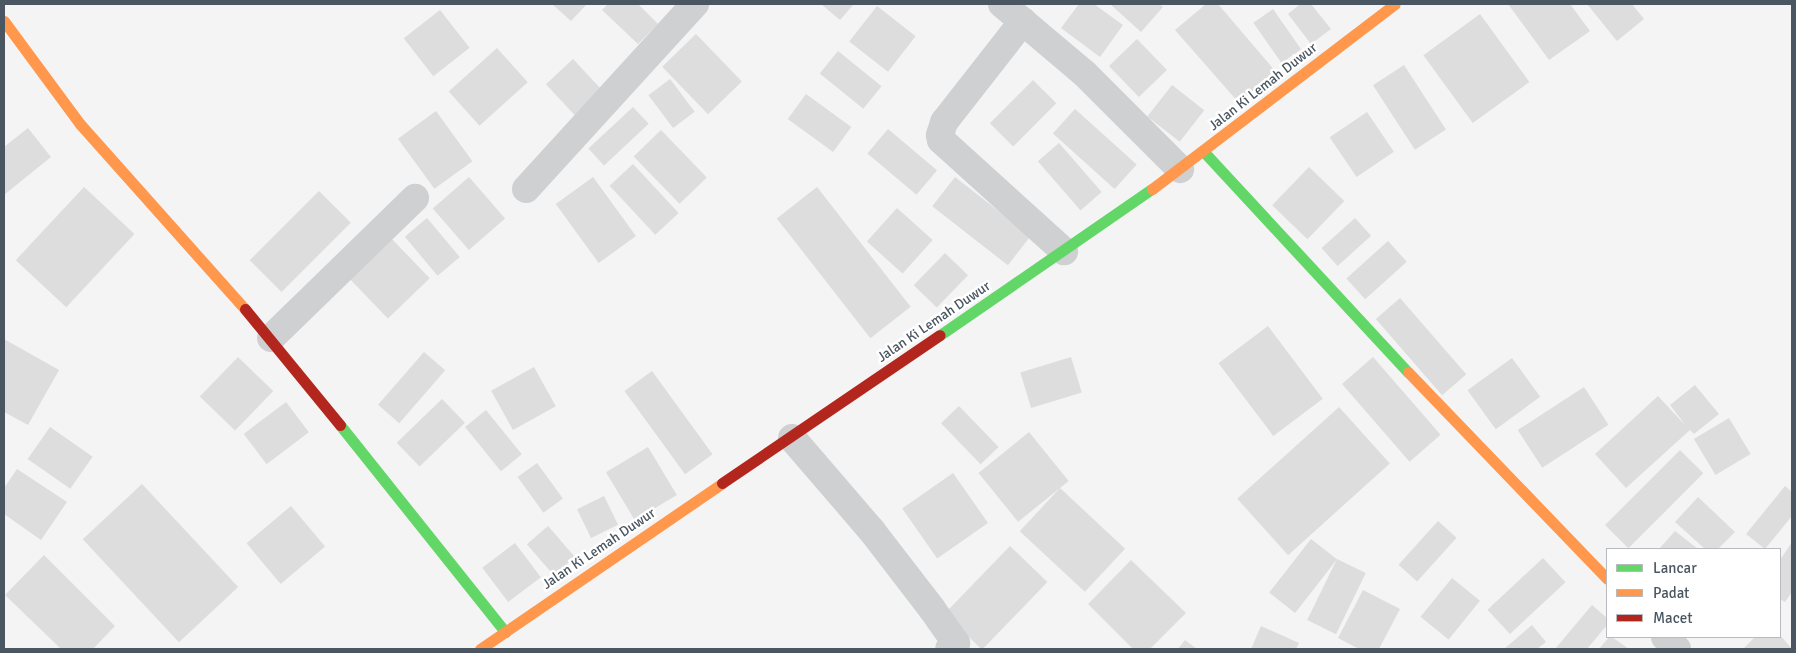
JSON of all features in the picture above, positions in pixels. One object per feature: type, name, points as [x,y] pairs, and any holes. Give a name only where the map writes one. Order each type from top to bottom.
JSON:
[{"type":"street","points":[[526,190],[695,4]]},
{"type":"street","points":[[1002,4],[1084,73],[1180,169]]},
{"type":"street","name":"Jalan Ki Lemah Duwur","points":[[480,649],[1064,251],[1204,152],[1395,4]]},
{"type":"street","points":[[4,21],[80,124],[271,338],[505,632]]},
{"type":"street","points":[[1023,21],[944,122],[940,135],[941,140],[1064,251]]},
{"type":"street","points":[[1204,152],[1497,468],[1606,578]]},
{"type":"street","points":[[271,338],[415,198]]},
{"type":"street","points":[[792,438],[872,531],[956,647]]},
{"type":"street","points":[[1665,638],[1677,649]]},
{"type":"building","points":[[552,4],[587,4],[571,21]]},
{"type":"building","points":[[608,4],[638,4],[658,24],[638,44],[602,10]]},
{"type":"building","points":[[821,4],[854,4],[840,20]]},
{"type":"building","points":[[1079,4],[1094,4],[1123,25],[1100,57],[1061,28]]},
{"type":"building","points":[[1110,4],[1159,4],[1163,7],[1141,32]]},
{"type":"building","points":[[1206,4],[1218,4],[1276,72],[1239,103],[1175,30]]},
{"type":"building","points":[[1300,4],[1311,4],[1331,29],[1311,44],[1288,14]]},
{"type":"building","points":[[1508,4],[1570,4],[1590,31],[1549,60]]},
{"type":"building","points":[[1587,4],[1632,4],[1644,19],[1617,41]]},
{"type":"building","points":[[877,6],[916,36],[888,72],[849,41]]},
{"type":"building","points":[[1273,9],[1301,49],[1281,63],[1253,23]]},
{"type":"building","points":[[440,10],[470,48],[433,76],[404,38]]},
{"type":"building","points":[[1480,14],[1529,82],[1473,123],[1423,55]]},
{"type":"building","points":[[696,34],[742,81],[708,114],[662,67]]},
{"type":"building","points":[[1137,39],[1167,70],[1139,97],[1109,66]]},
{"type":"building","points":[[497,48],[528,82],[479,126],[449,91]]},
{"type":"building","points":[[838,51],[882,86],[863,109],[820,74]]},
{"type":"building","points":[[573,59],[609,98],[582,123],[546,84]]},
{"type":"building","points":[[1404,65],[1446,130],[1415,150],[1373,85]]},
{"type":"building","points":[[670,79],[695,112],[673,128],[648,95]]},
{"type":"building","points":[[1033,80],[1056,103],[1013,146],[990,123]]},
{"type":"building","points":[[1172,85],[1204,110],[1180,142],[1147,117]]},
{"type":"building","points":[[806,94],[851,127],[833,152],[788,119]]},
{"type":"building","points":[[633,107],[649,124],[604,165],[588,149]]},
{"type":"building","points":[[1075,109],[1137,165],[1115,189],[1053,134]]},
{"type":"building","points":[[436,111],[472,161],[434,189],[398,139]]},
{"type":"building","points":[[1367,112],[1394,152],[1357,177],[1330,137]]},
{"type":"building","points":[[28,128],[51,157],[4,195],[4,147]]},
{"type":"building","points":[[888,129],[937,170],[916,195],[867,154]]},
{"type":"building","points":[[661,130],[707,177],[680,204],[634,156]]},
{"type":"building","points":[[1059,143],[1102,192],[1081,210],[1038,161]]},
{"type":"building","points":[[633,164],[679,213],[655,235],[610,186]]},
{"type":"building","points":[[1309,167],[1344,201],[1307,239],[1272,205]]},
{"type":"building","points":[[469,177],[505,219],[469,250],[433,208]]},
{"type":"building","points":[[593,177],[636,236],[599,263],[556,204]]},
{"type":"building","points":[[955,177],[1031,236],[1008,265],[932,206]]},
{"type":"building","points":[[84,187],[134,234],[66,307],[16,260]]},
{"type":"building","points":[[817,187],[911,307],[870,338],[777,218]]},
{"type":"building","points":[[319,191],[351,223],[282,292],[250,260]]},
{"type":"building","points":[[897,208],[933,240],[903,274],[867,241]]},
{"type":"building","points":[[427,218],[460,257],[438,276],[405,237]]},
{"type":"building","points":[[1355,218],[1371,236],[1338,266],[1322,248]]},
{"type":"building","points":[[388,235],[430,278],[388,318],[346,275]]},
{"type":"building","points":[[1388,241],[1407,262],[1365,299],[1346,278]]},
{"type":"building","points":[[945,253],[968,275],[937,308],[914,285]]},
{"type":"building","points":[[1400,298],[1466,374],[1442,395],[1376,319]]},
{"type":"building","points":[[1268,326],[1323,399],[1273,436],[1218,363]]},
{"type":"building","points":[[4,339],[59,370],[28,425],[4,412]]},
{"type":"building","points":[[424,352],[445,370],[399,423],[378,405]]},
{"type":"building","points":[[238,357],[273,391],[235,431],[200,397]]},
{"type":"building","points":[[1071,357],[1082,392],[1031,408],[1020,372]]},
{"type":"building","points":[[1373,357],[1441,435],[1410,462],[1342,384]]},
{"type":"building","points":[[1512,358],[1540,397],[1496,429],[1468,390]]},
{"type":"building","points":[[534,367],[556,406],[513,430],[491,391]]},
{"type":"building","points":[[652,371],[713,454],[685,474],[624,391]]},
{"type":"building","points":[[1695,385],[1719,414],[1694,434],[1690,430],[1626,488],[1595,454],[1658,396],[1686,426],[1670,405]]},
{"type":"building","points":[[1584,387],[1609,425],[1542,468],[1518,430]]},
{"type":"building","points":[[442,399],[465,423],[420,467],[397,443]]},
{"type":"building","points":[[286,402],[309,432],[267,464],[244,434]]},
{"type":"building","points":[[959,406],[999,447],[981,464],[941,423]]},
{"type":"building","points":[[1339,407],[1390,463],[1288,555],[1237,499]]},
{"type":"building","points":[[486,410],[522,454],[501,471],[465,427]]},
{"type":"building","points":[[1729,418],[1751,454],[1715,475],[1694,439]]},
{"type":"building","points":[[50,427],[93,457],[70,489],[28,459]]},
{"type":"building","points":[[1029,432],[1069,481],[1018,522],[978,473]]},
{"type":"building","points":[[648,447],[677,495],[635,520],[606,472]]},
{"type":"building","points":[[1680,450],[1703,473],[1628,548],[1605,525]]},
{"type":"building","points":[[537,463],[563,499],[543,513],[518,477]]},
{"type":"building","points":[[17,469],[67,502],[41,540],[4,514],[4,488]]},
{"type":"building","points":[[953,473],[988,523],[937,559],[902,509]]},
{"type":"building","points":[[142,484],[238,587],[179,642],[83,539]]},
{"type":"building","points":[[1785,486],[1792,492],[1792,516],[1766,548],[1746,534]]},
{"type":"building","points":[[1060,488],[1125,549],[1085,592],[1020,531]]},
{"type":"building","points":[[604,496],[618,525],[591,538],[577,509]]},
{"type":"building","points":[[1698,497],[1735,532],[1719,548],[1704,548],[1675,522]]},
{"type":"building","points":[[291,506],[325,547],[281,584],[247,543]]},
{"type":"building","points":[[1438,521],[1457,538],[1417,582],[1399,565]]},
{"type":"building","points":[[548,526],[575,557],[554,575],[527,544]]},
{"type":"building","points":[[1675,531],[1697,548],[1660,548]]},
{"type":"building","points":[[1311,539],[1337,559],[1295,613],[1269,593]]},
{"type":"building","points":[[1792,542],[1792,592],[1785,602],[1781,600],[1781,558]]},
{"type":"building","points":[[515,543],[541,577],[508,602],[482,568]]},
{"type":"building","points":[[1010,546],[1047,582],[983,649],[945,614]]},
{"type":"building","points":[[44,555],[115,626],[93,649],[61,649],[5,595]]},
{"type":"building","points":[[1543,558],[1566,582],[1510,634],[1487,610]]},
{"type":"building","points":[[1337,559],[1366,573],[1336,634],[1307,620]]},
{"type":"building","points":[[1131,560],[1186,613],[1150,649],[1133,649],[1088,604]]},
{"type":"building","points":[[1452,578],[1480,601],[1449,640],[1421,617]]},
{"type":"building","points":[[1363,590],[1400,609],[1379,649],[1359,649],[1338,638]]},
{"type":"building","points":[[1592,605],[1606,617],[1606,626],[1587,649],[1555,649]]},
{"type":"building","points":[[1532,625],[1546,642],[1537,649],[1504,649]]},
{"type":"building","points":[[1261,626],[1299,643],[1296,649],[1251,649]]},
{"type":"building","points":[[1781,636],[1792,649],[1743,649],[1754,638],[1781,638]]},
{"type":"building","points":[[1608,638],[1613,638],[1629,649],[1599,649]]},
{"type":"building","points":[[1185,640],[1197,649],[1178,649]]},
{"type":"traffic: fast","points":[[1204,152],[1408,372]]},
{"type":"traffic: fast","points":[[940,335],[1152,189]]},
{"type":"traffic: fast","points":[[340,425],[505,632]]},
{"type":"traffic: slow","points":[[1152,189],[1395,4]]},
{"type":"traffic: slow","points":[[4,21],[80,124],[245,309]]},
{"type":"traffic: slow","points":[[1408,372],[1606,578]]},
{"type":"traffic: slow","points":[[480,649],[722,483]]},
{"type":"traffic: jam","points":[[245,309],[340,425]]},
{"type":"traffic: jam","points":[[722,483],[940,335]]}]
